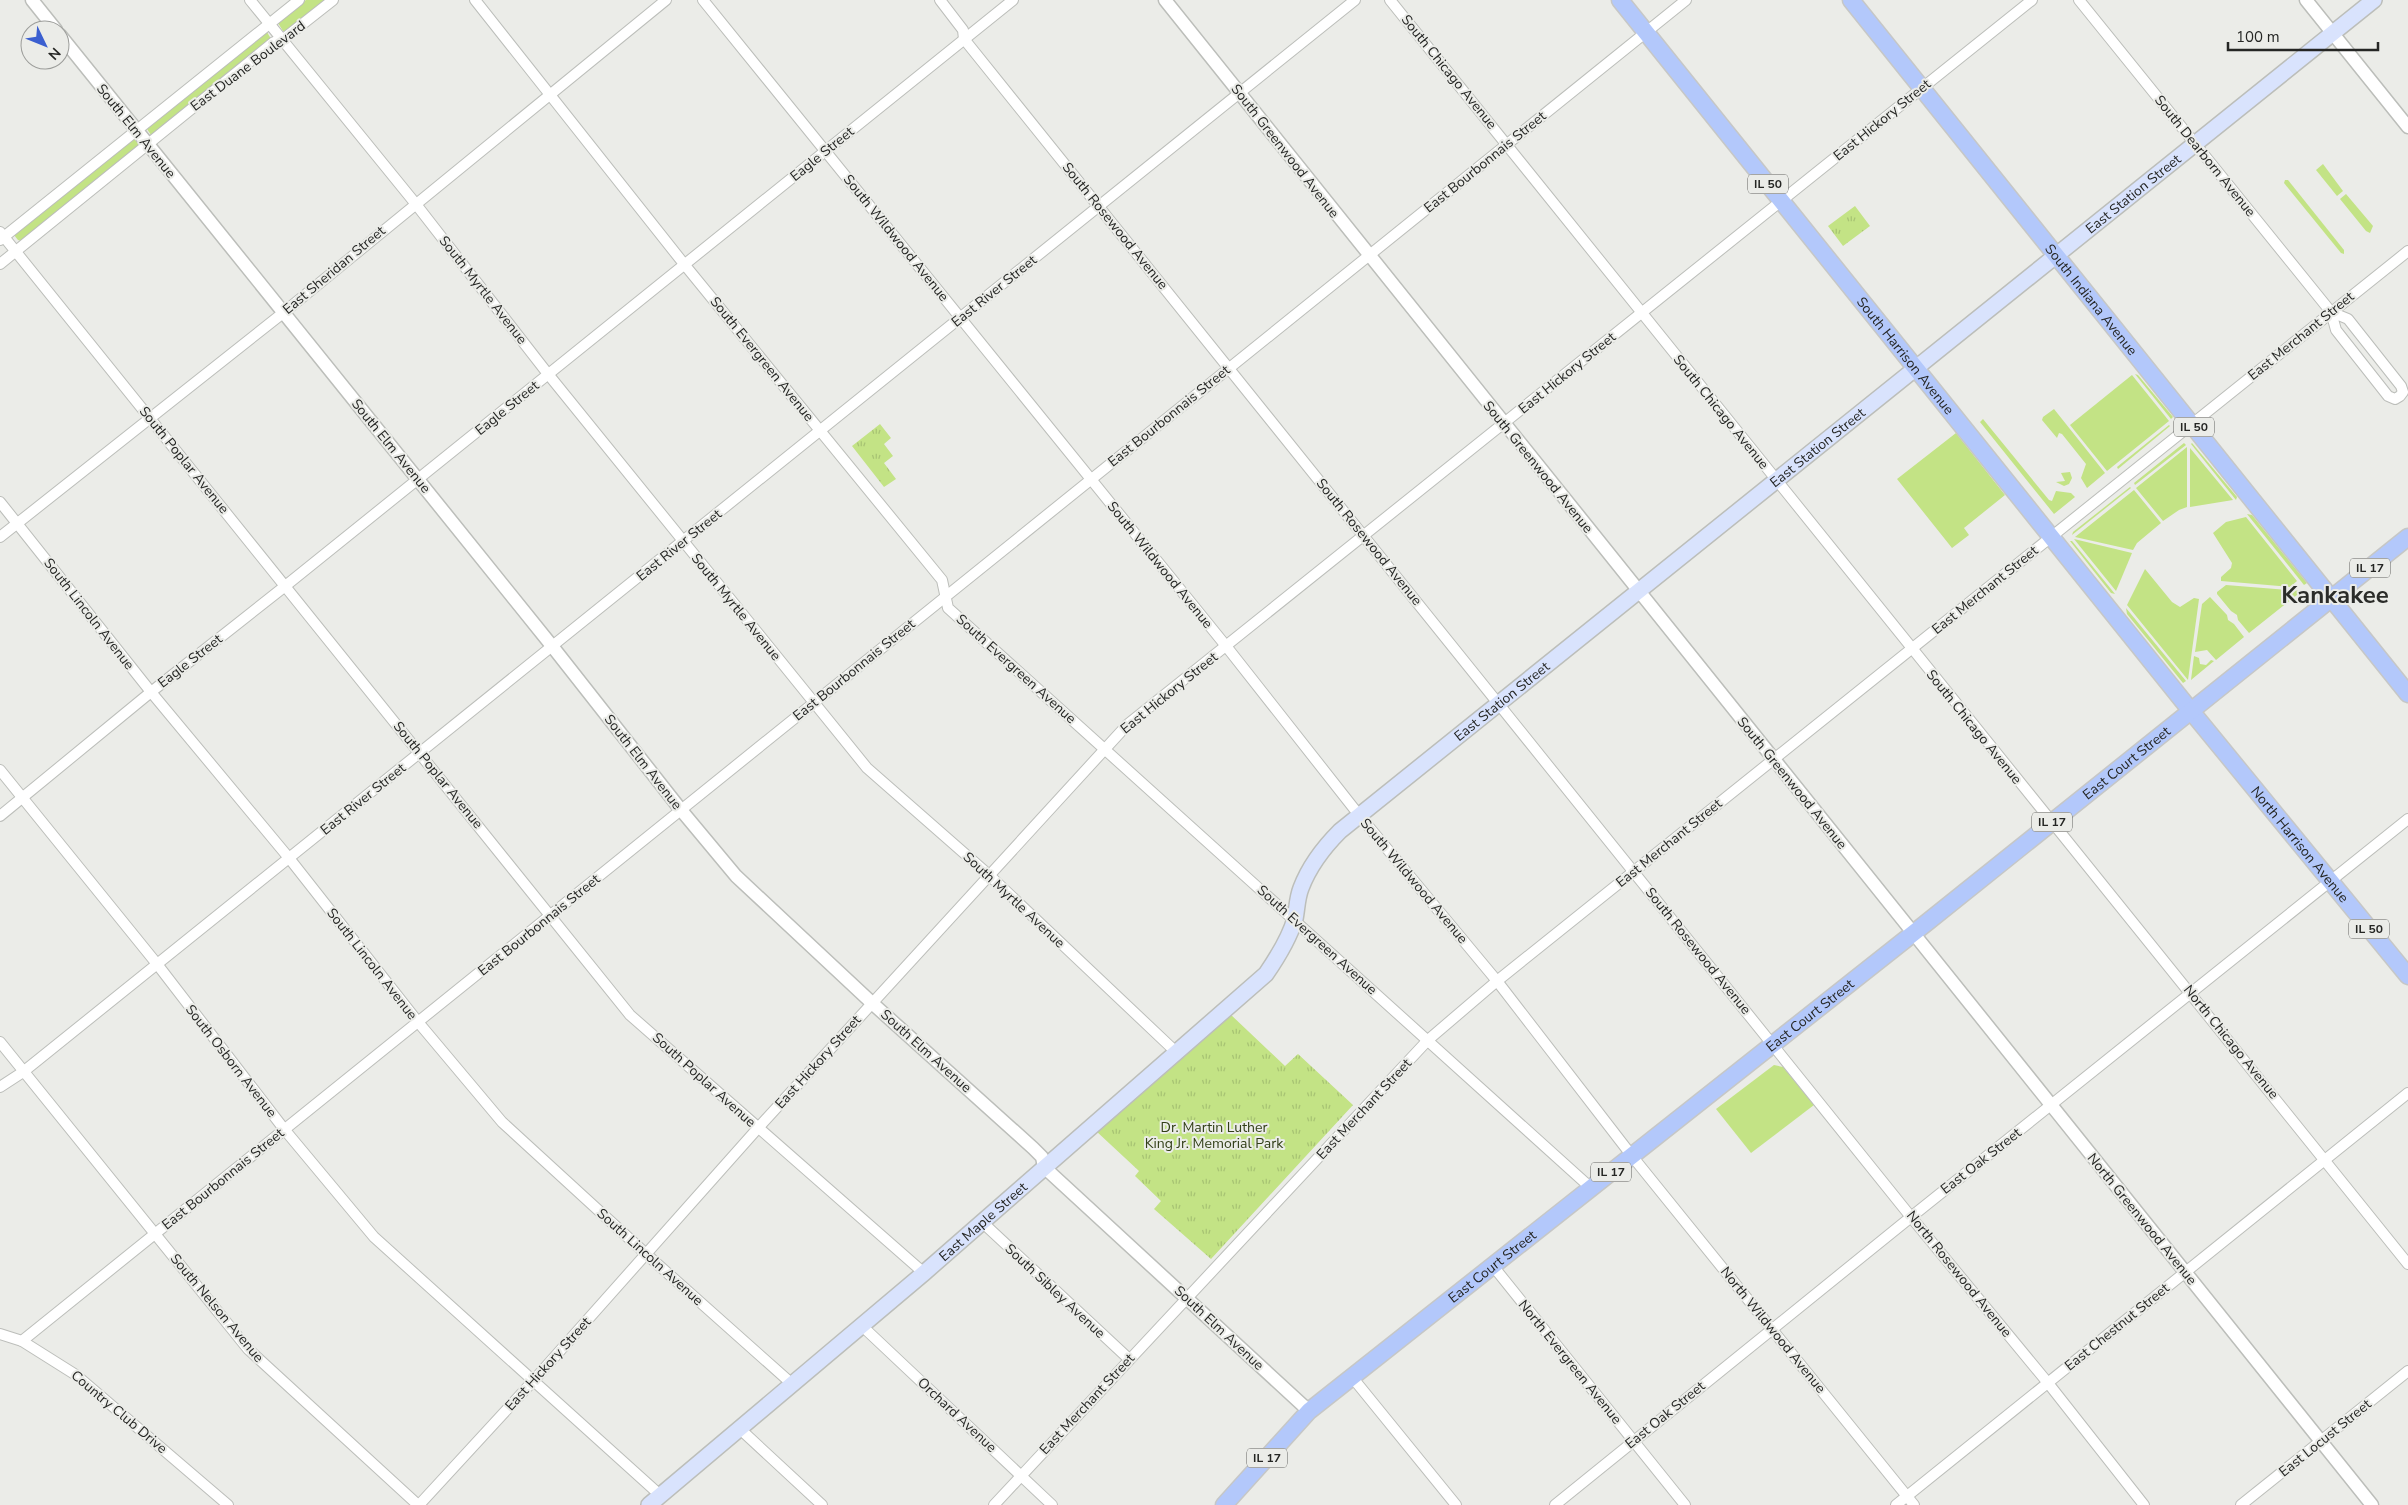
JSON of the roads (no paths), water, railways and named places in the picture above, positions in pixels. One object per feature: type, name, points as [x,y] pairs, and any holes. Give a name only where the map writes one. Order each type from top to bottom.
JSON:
[{"type":"main road","name":"South Harrison Avenue","points":[[1620,0],[2191,711]]},
{"type":"main road","name":"South Indiana Avenue","points":[[1851,0],[2332,599]]},
{"type":"main road","name":"East Station Street","points":[[1294,920],[1300,890],[1316,860],[1327,844],[1359,816],[2374,0]]},
{"type":"main road","name":"East Court Street","points":[[1224,1505],[1309,1411],[1913,934],[2408,537]]},
{"type":"main road","name":"IL 50","points":[[2332,599],[2408,694]]},
{"type":"main road","name":"North Harrison Avenue","points":[[2191,711],[2408,976]]},
{"type":"main road","name":"East Maple Street","points":[[649,1505],[791,1383],[924,1273],[1266,974],[1277,958],[1294,920]]},
{"type":"street","points":[[32,0],[48,20]]},
{"type":"street","name":"South Myrtle Avenue","points":[[250,0],[416,203],[548,374],[867,768],[989,875],[1176,1052]]},
{"type":"street","name":"East Duane Boulevard","points":[[1,236],[299,0]]},
{"type":"street","name":"East Duane Boulevard","points":[[0,264],[274,42],[282,39],[333,0]]},
{"type":"street","name":"South Evergreen Avenue","points":[[475,0],[684,264],[942,580],[944,598],[948,608],[1591,1188]]},
{"type":"street","name":"East Sheridan Street","points":[[0,536],[283,313],[666,0]]},
{"type":"street","name":"South Wildwood Avenue","points":[[703,0],[1226,646],[1359,816],[1497,981],[1632,1156]]},
{"type":"street","name":"South Rosewood Avenue","points":[[940,0],[963,30],[964,39],[1773,1044]]},
{"type":"street","name":"Eagle Street","points":[[0,816],[151,692],[1013,0]]},
{"type":"street","name":"South Greenwood Avenue","points":[[1165,0],[1368,256],[1913,934]]},
{"type":"street","name":"East River Street","points":[[0,1087],[23,1072],[1355,0]]},
{"type":"street","name":"South Chicago Avenue","points":[[1390,0],[2051,823]]},
{"type":"street","name":"East Bourbonnais Street","points":[[22,1341],[1686,0]]},
{"type":"street","name":"East Hickory Street","points":[[419,1505],[534,1380],[758,1128],[1104,748],[1128,725],[2032,0]]},
{"type":"street","name":"South Dearborn Avenue","points":[[2079,0],[2331,312]]},
{"type":"street","points":[[2306,0],[2408,127]]},
{"type":"street","name":"South Elm Avenue","points":[[70,48],[552,646],[681,810],[736,876],[872,1003],[1033,1148],[1042,1157],[1044,1167],[1309,1411]]},
{"type":"street","name":"South Poplar Avenue","points":[[1,236],[149,417],[284,587],[421,752],[549,916],[630,1015],[924,1273]]},
{"type":"street","name":"East Merchant Street","points":[[994,1505],[1428,1040],[1497,981],[2408,250]]},
{"type":"street","points":[[2331,312],[2348,320],[2401,386],[2403,392],[2400,396],[2395,399],[2388,396],[2336,330],[2331,312]]},
{"type":"street","name":"South Lincoln Avenue","points":[[0,502],[151,692],[289,858],[418,1022],[502,1122],[791,1383]]},
{"type":"street","name":"South Osborn Avenue","points":[[0,770],[157,964],[284,1129],[374,1237],[660,1495]]},
{"type":"street","name":"East Oak Street","points":[[1555,1505],[1911,1217],[2408,820]]},
{"type":"street","name":"North Chicago Avenue","points":[[2051,823],[2192,993],[2408,1264]]},
{"type":"street","name":"North Greenwood Avenue","points":[[1913,934],[2372,1505]]},
{"type":"street","name":"South Nelson Avenue","points":[[0,1042],[248,1349],[419,1505]]},
{"type":"street","name":"North Rosewood Avenue","points":[[1773,1044],[1911,1217],[2048,1383],[2144,1505]]},
{"type":"street","name":"East Chestnut Street","points":[[1896,1505],[2408,1094]]},
{"type":"street","name":"North Wildwood Avenue","points":[[1632,1156],[1914,1505]]},
{"type":"street","name":"South Sibley Avenue","points":[[982,1222],[1129,1359]]},
{"type":"street","name":"North Evergreen Avenue","points":[[1493,1266],[1685,1505]]},
{"type":"street","name":"Orchard Avenue","points":[[861,1325],[1052,1505]]},
{"type":"street","name":"Country Club Drive","points":[[0,1334],[22,1341],[76,1375],[228,1505]]},
{"type":"street","name":"East Locust Street","points":[[2241,1505],[2408,1371]]},
{"type":"street","points":[[1352,1377],[1456,1505]]},
{"type":"street","points":[[739,1428],[822,1505]]},
{"type":"district","name":"Kankakee","points":[[2335,595]]},
{"type":"park label","name":"Dr. Martin Luther King Jr. Memorial Park","points":[[1214,1136]]}]
